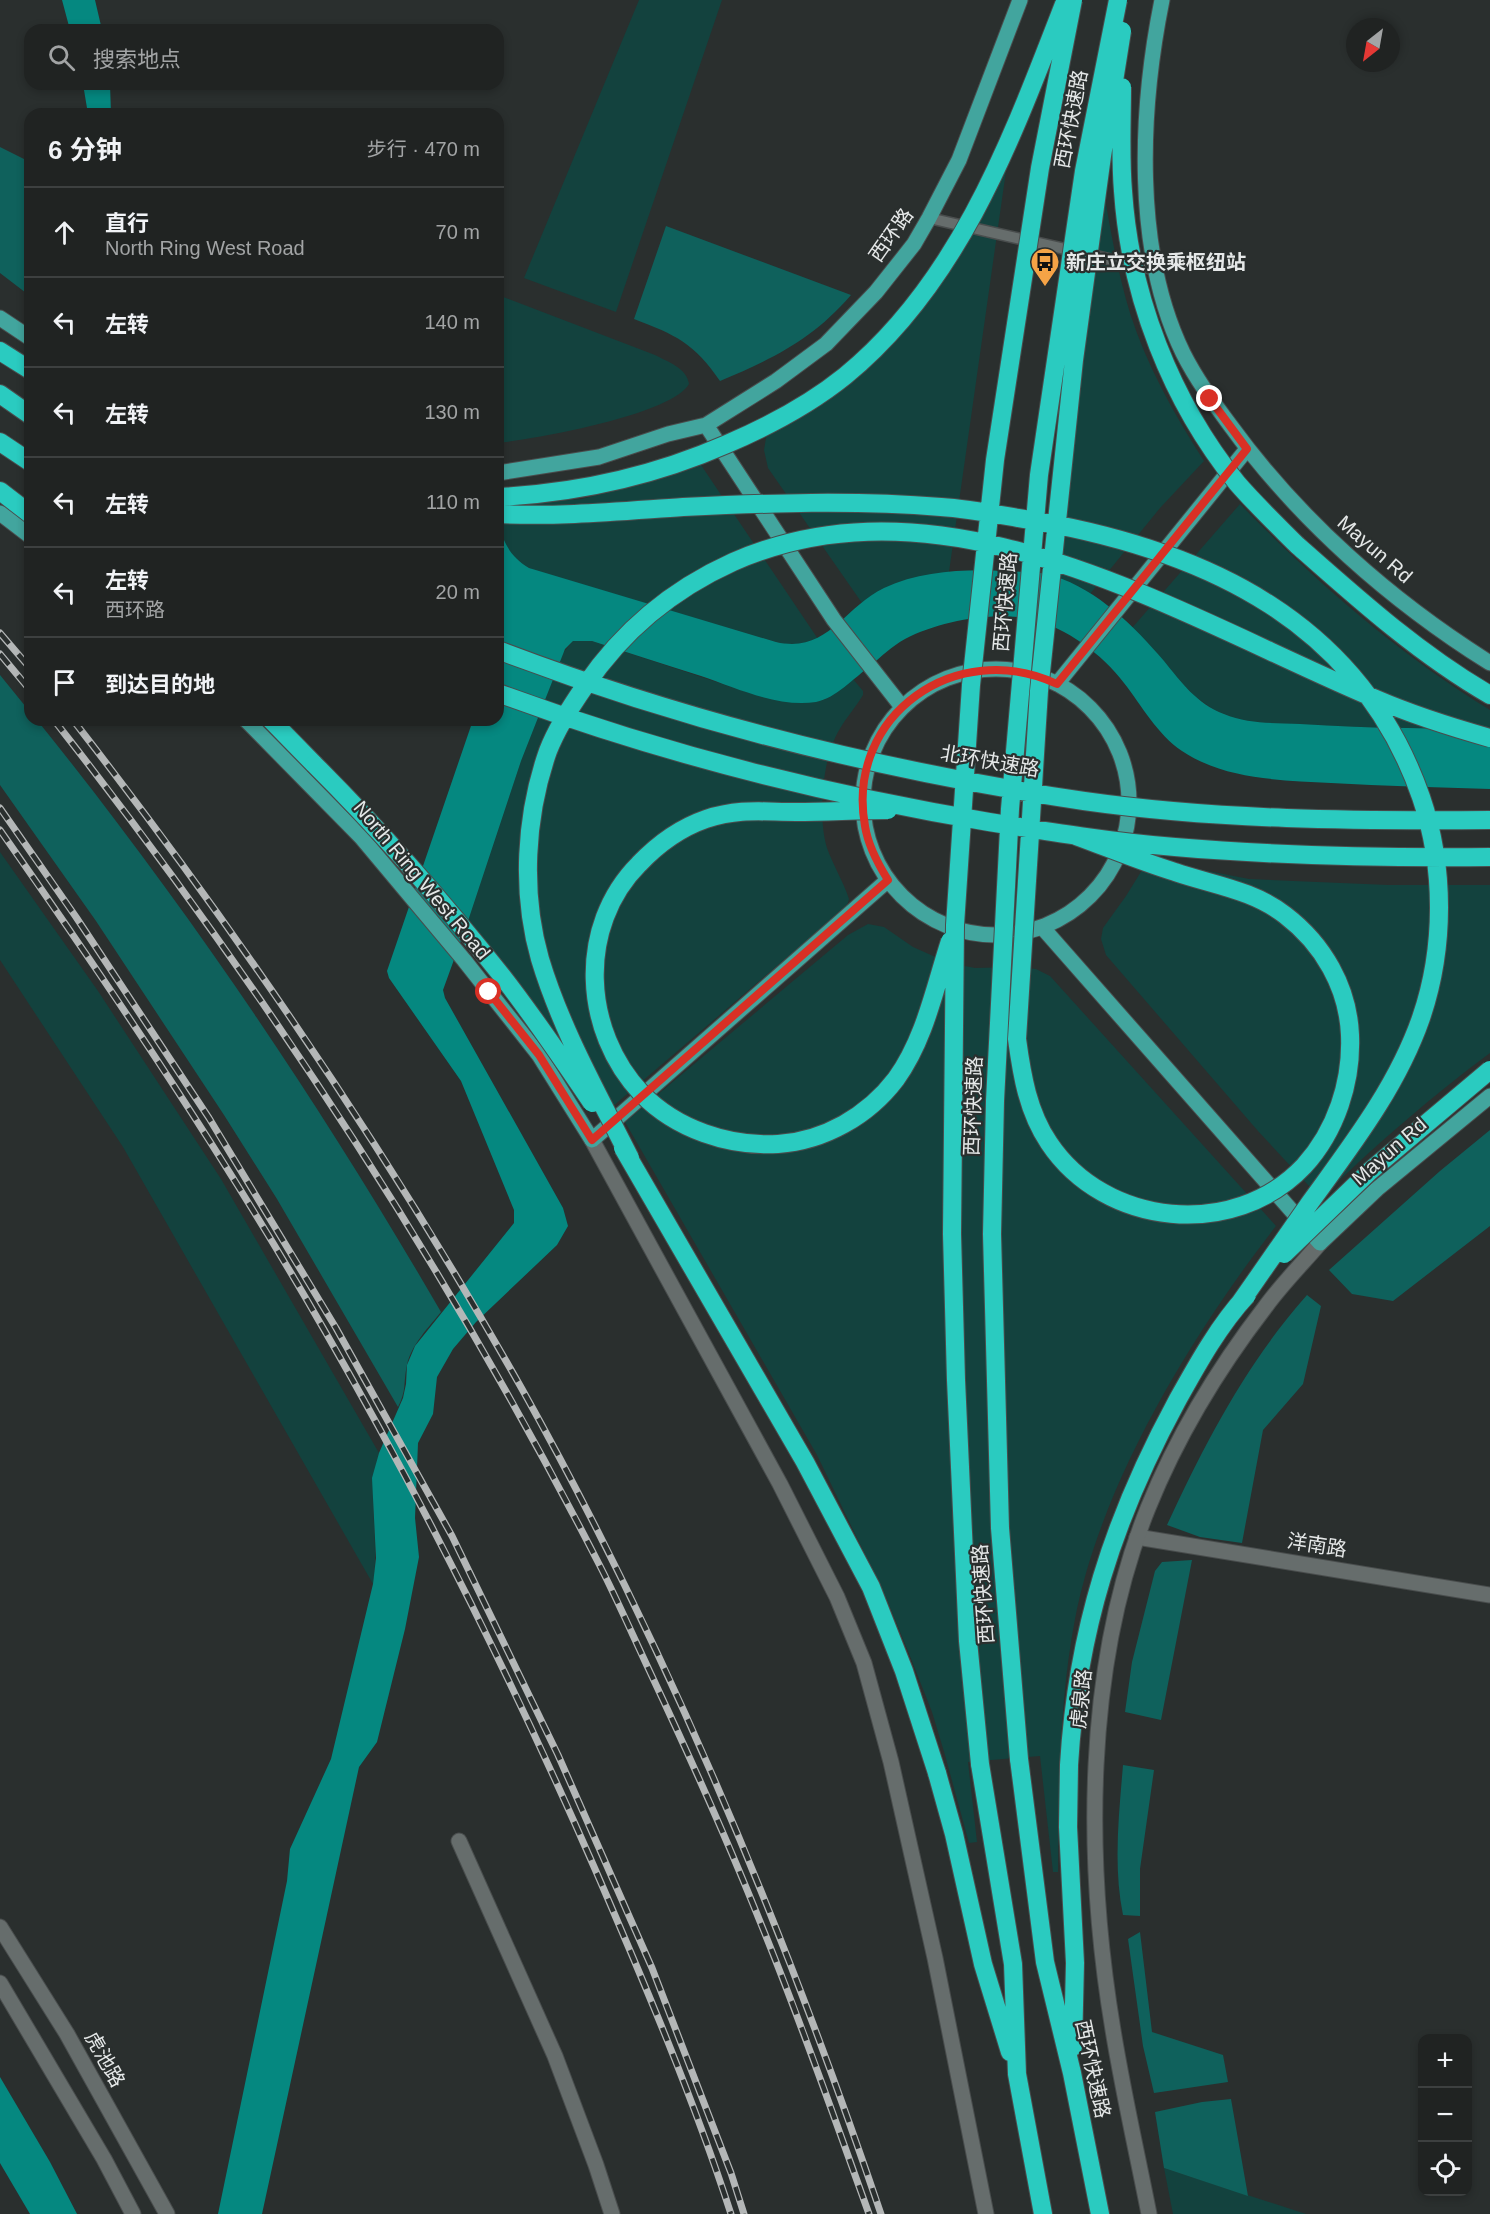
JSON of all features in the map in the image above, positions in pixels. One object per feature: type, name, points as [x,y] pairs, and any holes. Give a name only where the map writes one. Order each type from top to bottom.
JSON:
[{"type":"highway","points":[[504,496],[587,487],[634,477],[689,459],[745,436],[790,413],[830,387],[860,363],[909,312],[956,244],[1002,156],[1066,0]]},
{"type":"highway","name":"西环快速路","points":[[1043,2214],[1017,2074],[1013,1964],[980,1764],[968,1630],[956,1380],[952,1234],[955,925],[971,685],[995,460],[1040,168],[1073,0]]},
{"type":"highway","name":"西环快速路","points":[[1100,2214],[1072,2073],[1045,1962],[1019,1759],[1000,1528],[992,1234],[995,1101],[1010,808],[1039,475],[1084,171],[1118,0]]},
{"type":"highway","points":[[1123,0],[1122,184],[1131,256],[1155,340],[1184,402],[1237,483],[1298,545],[1409,640],[1490,694]]},
{"type":"highway","points":[[1076,836],[1175,873],[1259,898],[1284,913],[1302,929],[1327,959],[1342,993],[1350,1026],[1350,1057],[1345,1087],[1332,1125],[1316,1150],[1296,1174],[1264,1195],[1227,1209],[1179,1215],[1133,1207],[1102,1193],[1071,1169],[1048,1142],[1031,1107],[1020,1065],[1017,1039],[1039,691],[1074,360],[1122,31]]},
{"type":"highway","points":[[0,351],[24,366]]},
{"type":"highway","points":[[0,394],[24,411]]},
{"type":"highway","points":[[0,442],[24,458]]},
{"type":"highway","points":[[0,491],[24,509]]},
{"type":"highway","points":[[504,514],[836,503],[941,507],[1050,524],[1150,549],[1226,579],[1260,598],[1295,621],[1344,666],[1372,701],[1398,741],[1424,807],[1434,848],[1438,915],[1433,965],[1425,1004],[1416,1032],[1385,1092],[1355,1141],[1207,1351],[1175,1405],[1145,1463],[1119,1526],[1083,1646],[1072,1720],[1069,1765],[1068,1827],[1075,1963],[1072,2073]]},
{"type":"highway","points":[[1017,2074],[983,1964],[954,1834],[937,1773],[904,1671],[871,1587],[805,1462],[630,1158],[577,1053],[540,960],[534,930],[529,881],[530,836],[541,774],[554,738],[573,703],[623,637],[650,612],[714,571],[772,547],[846,534],[906,532],[938,535],[975,541],[1060,564],[1174,608],[1376,699],[1449,726],[1490,738]]},
{"type":"highway","name":"北环快速路","points":[[504,652],[608,690],[787,742],[919,771],[1084,801],[1176,810],[1306,818],[1490,820]]},
{"type":"highway","points":[[504,695],[565,718],[659,748],[778,778],[913,809],[1076,836],[1174,847],[1301,855],[1490,857]]},
{"type":"highway","points":[[277,726],[421,878],[502,977],[630,1158]]},
{"type":"highway","points":[[913,809],[742,811],[706,819],[666,840],[645,857],[626,878],[613,897],[601,924],[595,954],[594,984],[607,1037],[616,1058],[632,1083],[653,1104],[680,1122],[711,1136],[750,1144],[777,1144],[807,1140],[825,1134],[855,1117],[882,1095],[899,1074],[917,1040],[955,925]]},
{"type":"highway","points":[[1240,1303],[1284,1254],[1370,1171],[1490,1070]]},
{"type":"main road","name":"西环路","points":[[706,425],[783,377],[826,344],[876,292],[914,244],[963,151],[1020,0]]},
{"type":"main road","points":[[1057,684],[1247,449],[1210,399],[1183,352],[1166,306],[1157,270],[1151,237],[1144,165],[1145,127],[1154,40],[1162,0]]},
{"type":"main road","points":[[0,318],[24,334]]},
{"type":"main road","points":[[504,472],[599,457],[668,434],[706,425],[834,620],[902,707]]},
{"type":"main road","name":"Mayun Rd","points":[[1247,449],[1284,491],[1356,562],[1459,644],[1490,663]]},
{"type":"main road","points":[[0,513],[24,531]]},
{"type":"main road","points":[[1015,670],[1036,675],[1057,684],[1085,703],[1107,729],[1122,760],[1127,777],[1129,811],[1123,844],[1116,860],[1103,882],[1086,901],[1072,912],[1042,927],[1025,932],[1000,935],[974,933],[957,930],[926,915],[912,905],[888,880],[878,864],[867,837],[862,808],[863,789],[872,751],[881,734],[902,707],[929,686],[970,671],[1015,670]]},
{"type":"main road","name":"North Ring West Road","points":[[252,726],[361,837],[464,960],[539,1055],[592,1140]]},
{"type":"main road","points":[[592,1140],[888,880]]},
{"type":"main road","points":[[1042,927],[1320,1243]]},
{"type":"main road","name":"Mayun Rd","points":[[1320,1243],[1377,1189],[1490,1096]]},
{"type":"street","points":[[592,1140],[780,1484],[837,1597],[864,1663],[891,1762],[932,1946],[986,2214]]},
{"type":"street","name":"虎泉路","points":[[1149,2214],[1112,2020],[1101,1928],[1096,1792],[1101,1695],[1108,1645],[1137,1537],[1182,1436],[1224,1366],[1267,1304],[1320,1243]]},
{"type":"street","name":"洋南路","points":[[1137,1537],[1490,1595]]},
{"type":"street","points":[[459,1841],[555,2056],[612,2214]]},
{"type":"street","name":"虎池路","points":[[0,1927],[67,2034],[167,2214]]},
{"type":"street","points":[[0,1983],[104,2158],[133,2214]]},
{"type":"lane","points":[[929,218],[1157,270]]},
{"type":"shaded area","points":[[62,0],[95,0],[101,24],[68,24]]},
{"type":"shaded area","points":[[639,0],[722,0],[616,312],[524,278]]},
{"type":"shaded area","points":[[84,90],[110,90],[111,108],[87,108]]},
{"type":"shaded area","points":[[0,147],[24,159],[24,291],[0,273]]},
{"type":"shaded area","points":[[1007,164],[949,572],[892,585],[862,603],[768,468],[764,450],[767,432],[858,372]]},
{"type":"shaded area","points":[[1102,182],[1121,281],[1137,333],[1162,389],[1204,461],[1160,508],[1090,594],[1054,576]]},
{"type":"shaded area","points":[[666,226],[851,295],[807,336],[775,356],[720,381],[702,358],[683,342],[662,330],[634,319]]},
{"type":"shaded area","points":[[504,297],[655,355],[681,370],[687,378],[689,384],[677,395],[657,406],[601,424],[504,442]]},
{"type":"shaded area","points":[[701,465],[818,639],[797,645],[776,642],[536,571],[518,560],[504,540],[504,506],[582,499]]},
{"type":"shaded area","points":[[1240,504],[1328,589],[1359,615],[1455,688],[1490,710],[1490,731],[1247,722],[1214,710],[1193,695],[1132,628]]},
{"type":"shaded area","points":[[504,539],[517,559],[529,568],[776,642],[794,644],[822,635],[870,597],[898,582],[943,572],[974,570],[1042,573],[1086,590],[1115,611],[1141,635],[1198,698],[1214,710],[1233,717],[1271,723],[1490,731],[1490,789],[1292,781],[1235,773],[1199,761],[1173,744],[1157,728],[1115,672],[1083,643],[1044,623],[1016,617],[967,619],[919,633],[896,645],[831,696],[816,702],[802,703],[758,696],[592,641],[573,641],[565,649],[521,761],[443,990],[445,998],[563,1208],[568,1226],[557,1245],[476,1322],[453,1349],[437,1377],[433,1414],[418,1443],[415,1518],[419,1557],[405,1629],[377,1742],[359,1767],[262,2214],[218,2214],[287,1881],[290,1849],[331,1759],[373,1584],[376,1558],[372,1478],[379,1453],[403,1398],[407,1365],[415,1346],[514,1223],[514,1210],[461,1081],[389,978],[387,971],[471,726],[504,726]]},
{"type":"shaded area","points":[[579,639],[592,641],[750,693],[792,702],[824,700],[853,679],[863,691],[863,695],[835,738],[824,777],[822,808],[824,836],[829,854],[849,899],[847,906],[612,1107],[468,921],[521,761],[563,653],[573,641]]},
{"type":"shaded area","points":[[0,675],[24,705],[24,726],[42,726],[93,790],[199,934],[300,1083],[441,1312],[412,1350],[407,1365],[403,1396],[398,1407],[277,1199],[224,1115],[96,921],[0,785]]},
{"type":"shaded area","points":[[0,852],[98,991],[221,1179],[379,1453],[375,1469],[373,1502],[375,1568],[373,1584],[123,1147],[0,960]]},
{"type":"shaded area","points":[[1152,860],[1249,879],[1388,885],[1490,885],[1490,1053],[1406,1120],[1326,1193],[1309,1186],[1258,1131],[1106,955],[1101,939],[1103,928],[1147,862]]},
{"type":"shaded area","points":[[868,924],[884,927],[913,947],[949,963],[975,968],[1036,969],[1050,976],[1276,1226],[1213,1314],[1182,1362],[1154,1412],[1128,1463],[1106,1515],[1088,1567],[1075,1619],[1066,1682],[1061,1745],[1058,1872],[1053,1872],[1040,1756],[968,1762],[977,1842],[969,1843],[932,1712],[886,1598],[817,1455],[625,1122],[848,935]]},
{"type":"shaded area","points":[[1490,1130],[1490,1226],[1393,1301],[1352,1294],[1329,1270],[1440,1171]]},
{"type":"shaded area","points":[[1307,1295],[1321,1306],[1303,1384],[1263,1430],[1242,1543],[1200,1537],[1167,1525],[1212,1434],[1246,1376],[1285,1321]]},
{"type":"shaded area","points":[[1192,1560],[1161,1720],[1125,1712],[1132,1662],[1155,1571],[1162,1562]]},
{"type":"shaded area","points":[[1123,1765],[1154,1770],[1140,1869],[1140,1916],[1123,1915],[1120,1896],[1118,1840]]},
{"type":"shaded area","points":[[1140,1932],[1152,2032],[1223,2055],[1228,2082],[1154,2093],[1143,2046],[1128,1939]]},
{"type":"shaded area","points":[[0,2077],[50,2162],[77,2214],[30,2214],[0,2163]]},
{"type":"shaded area","points":[[1231,2099],[1248,2196],[1164,2168],[1155,2112],[1202,2102]]},
{"type":"shaded area","points":[[1164,2168],[1306,2214],[1173,2214]]},
{"type":"railway","points":[[0,633],[24,661]]},
{"type":"railway","points":[[0,654],[24,683]]},
{"type":"railway","points":[[59,726],[205,921],[347,1129],[414,1235],[540,1453],[612,1591],[721,1829],[789,1996],[869,2214]]},
{"type":"railway","points":[[78,726],[194,881],[310,1046],[419,1216],[522,1389],[626,1588],[720,1793],[805,2002],[881,2214]]},
{"type":"railway","points":[[0,808],[76,917],[209,1118],[336,1328],[452,1536],[558,1755],[652,1968],[731,2173],[744,2214]]},
{"type":"railway","points":[[0,830],[86,953],[210,1141],[288,1268],[399,1464],[468,1598],[565,1801],[650,1997],[731,2214]]},
{"type":"place","name":"新庄立交换乘枢纽站","points":[[1045,288]]},
{"type":"route","points":[[489,992],[539,1055],[592,1140],[888,880],[870,846],[862,808],[863,789],[872,751],[881,734],[902,707],[929,686],[970,671],[1015,670],[1043,677],[1057,684],[1247,449],[1210,399]]}]
